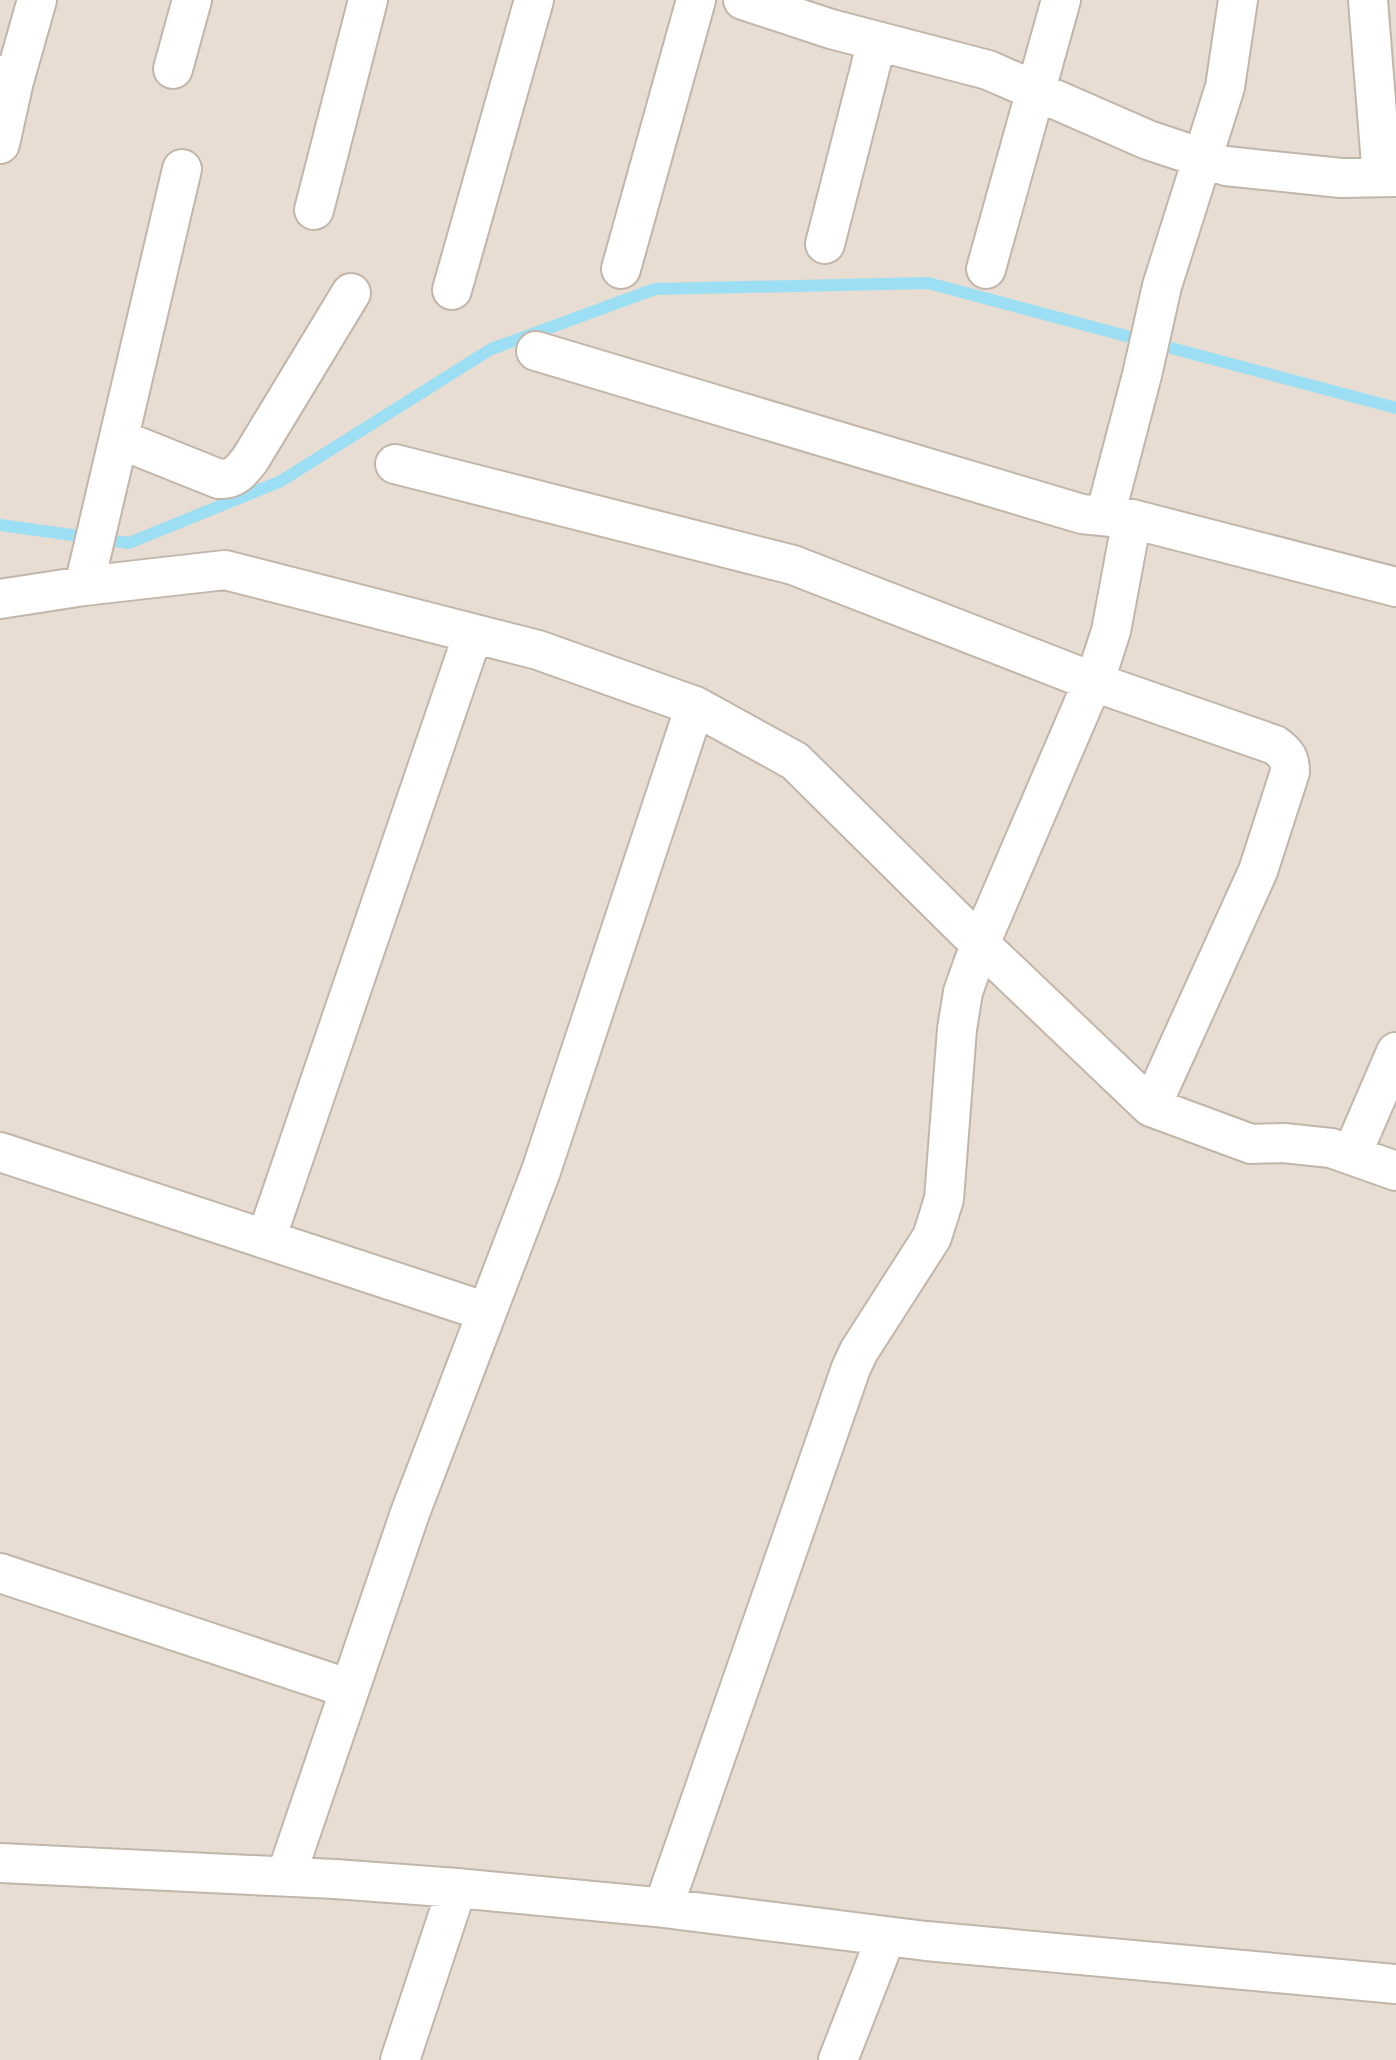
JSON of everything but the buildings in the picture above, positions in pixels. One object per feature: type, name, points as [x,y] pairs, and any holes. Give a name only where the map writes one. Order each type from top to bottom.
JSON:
[{"type":"street","points":[[0,144],[7,78],[37,0]]},
{"type":"street","points":[[173,69],[192,0]]},
{"type":"street","points":[[314,210],[368,0]]},
{"type":"street","points":[[452,290],[534,0]]},
{"type":"street","points":[[621,269],[696,0]]},
{"type":"street","points":[[743,0],[836,15],[877,41],[988,70],[1148,140],[1226,166],[1341,178],[1389,177],[1368,0]]},
{"type":"street","points":[[986,269],[1061,0]]},
{"type":"street","points":[[663,1908],[846,1382],[859,1351],[932,1237],[939,1219],[944,1199],[957,1029],[963,992],[980,944],[1094,682],[1111,631],[1119,518],[1142,375],[1162,286],[1225,87],[1238,0]]},
{"type":"street","points":[[825,244],[877,41]]},
{"type":"street","points":[[87,577],[182,169]]},
{"type":"street","points":[[119,439],[219,479],[233,477],[251,458],[351,293]]},
{"type":"street","points":[[536,351],[1082,514],[1119,518],[1396,587]]},
{"type":"street","points":[[395,464],[793,565],[1094,682],[1275,745],[1286,753],[1290,772],[1258,871],[1151,1107]]},
{"type":"street","points":[[0,599],[87,577],[225,570],[538,650],[695,706],[795,761],[1151,1107],[1251,1144],[1284,1143],[1331,1148],[1396,1171]]},
{"type":"street","points":[[266,1239],[473,634]]},
{"type":"street","points":[[286,1876],[410,1513],[541,1171],[695,706]]},
{"type":"street","points":[[1352,1154],[1396,1052]]},
{"type":"street","points":[[0,1152],[487,1312]]},
{"type":"street","points":[[0,1573],[350,1689]]},
{"type":"street","points":[[0,1863],[286,1876],[457,1888],[663,1908],[886,1937],[1396,1984]]},
{"type":"street","points":[[400,2060],[457,1888]]},
{"type":"street","points":[[838,2060],[886,1937]]},
{"type":"shaded area","points":[[0,0],[1396,0],[1396,2060],[0,2060]]},
{"type":"waterway","points":[[0,525],[129,543],[281,481],[491,349],[655,289],[928,283],[1396,408]]}]
